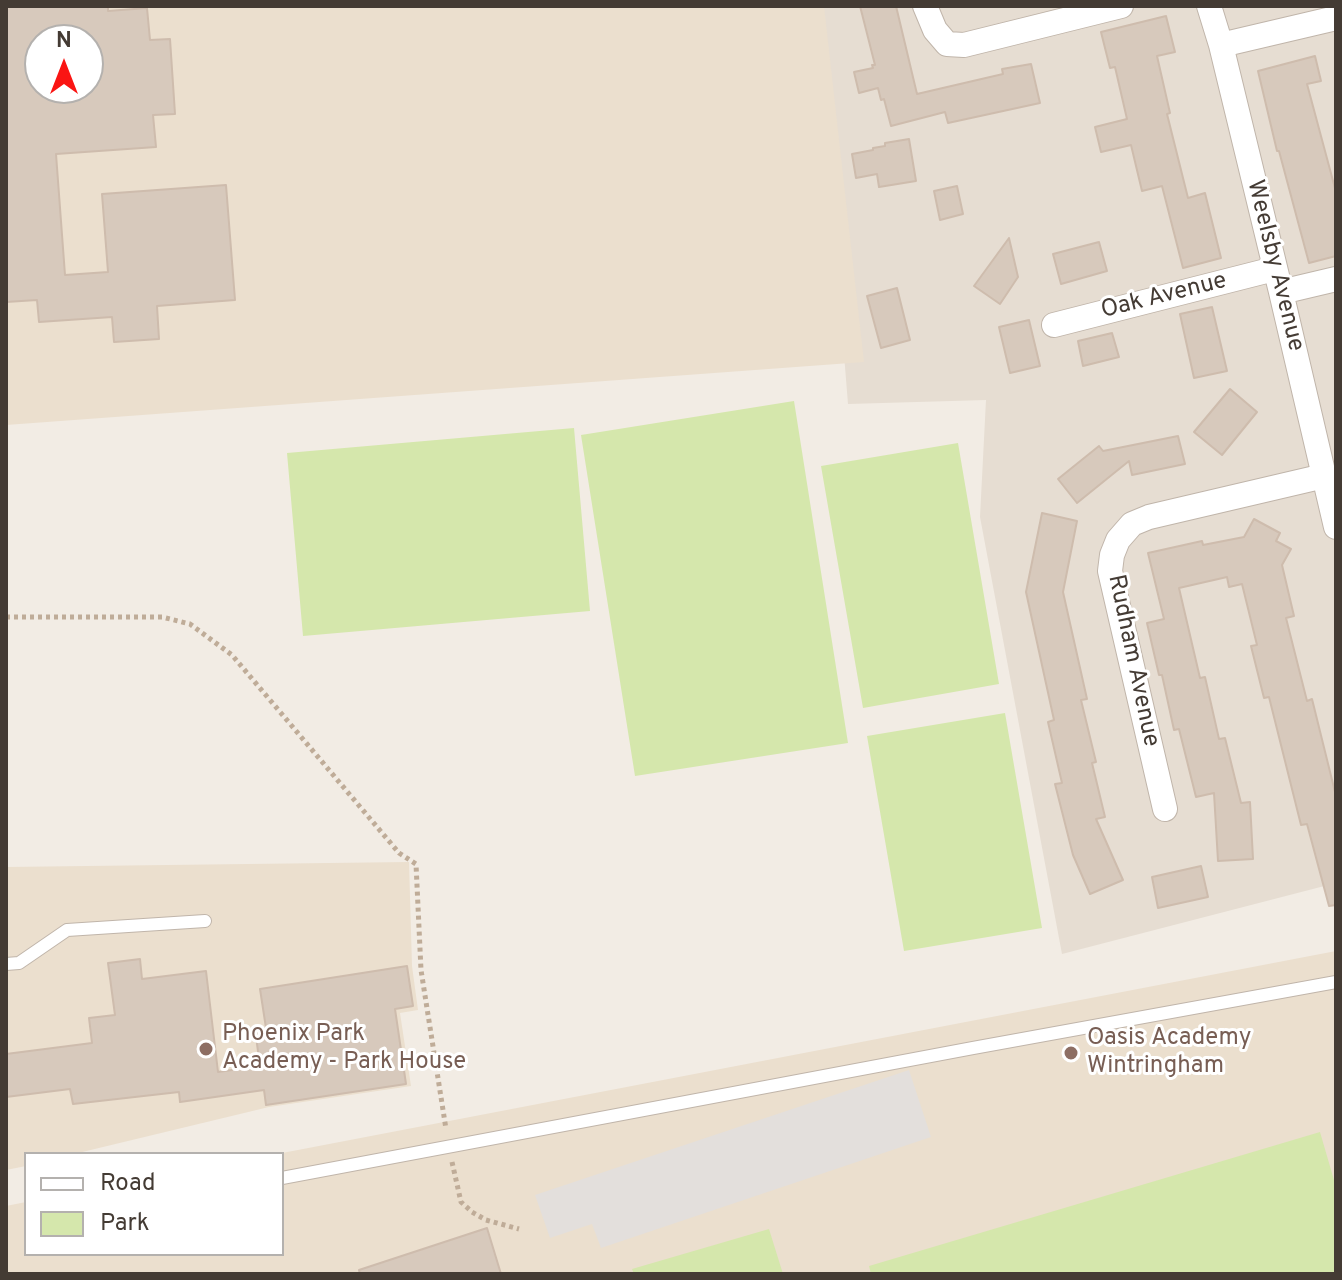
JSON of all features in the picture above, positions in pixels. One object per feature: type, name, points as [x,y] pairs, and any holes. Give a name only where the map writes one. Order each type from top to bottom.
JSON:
[{"type":"street","points":[[925,6],[935,30],[947,44],[964,45],[1121,6]]},
{"type":"street","name":"Weelsby Avenue","points":[[1209,6],[1330,488],[1336,527]]},
{"type":"street","points":[[1221,45],[1336,18]]},
{"type":"street","name":"Oak Avenue","points":[[1054,325],[1278,280],[1336,279]]},
{"type":"street","name":"Rudham Avenue","points":[[1165,809],[1110,571],[1118,540],[1132,524],[1149,517],[1330,488]]},
{"type":"lane","points":[[6,964],[19,963],[67,930],[205,921]]},
{"type":"lane","points":[[284,1178],[1336,982]]},
{"type":"path","points":[[6,617],[162,617],[190,624],[232,655],[399,853],[416,864],[421,970],[447,1147],[461,1202],[486,1220],[519,1229]]},
{"type":"shaded area","points":[[6,6],[824,6],[864,362],[6,425]]},
{"type":"shaded area","points":[[816,6],[1336,6],[1336,883],[1062,954],[980,517],[986,400],[848,404]]},
{"type":"shaded area","name":"Phoenix Park Academy - Park House","points":[[409,862],[412,966],[418,1010],[400,1013],[411,1086],[269,1107],[82,1152],[24,1152],[24,1166],[6,1170],[6,867]]},
{"type":"shaded area","name":"Oasis Academy Wintringham","points":[[1336,951],[1336,1274],[6,1274],[6,1206],[24,1202],[24,1256],[284,1256],[284,1153]]},
{"type":"shaded area","points":[[909,1070],[931,1137],[601,1248],[592,1224],[550,1238],[535,1195]]},
{"type":"green space","points":[[794,401],[848,743],[635,776],[581,435]]},
{"type":"green space","points":[[574,428],[590,611],[303,636],[287,453]]},
{"type":"green space","points":[[958,443],[999,684],[863,708],[821,466]]},
{"type":"green space","points":[[1005,713],[1042,928],[904,951],[867,736]]},
{"type":"green space","points":[[1320,1132],[1336,1187],[1336,1274],[871,1274],[869,1266]]},
{"type":"green space","points":[[769,1229],[783,1274],[634,1274],[632,1269]]},
{"type":"building","points":[[6,6],[108,6],[108,11],[147,8],[150,40],[170,39],[175,114],[153,115],[156,147],[56,154],[65,275],[108,272],[102,194],[226,185],[235,300],[157,306],[159,339],[114,342],[112,317],[39,322],[37,300],[6,302]]},
{"type":"building","points":[[860,6],[896,6],[917,94],[1003,74],[1002,69],[1031,64],[1040,103],[948,123],[945,112],[891,126],[878,88],[859,93],[854,72],[875,65]]},
{"type":"building","points":[[1166,16],[1175,52],[1157,56],[1170,113],[1167,114],[1188,198],[1205,193],[1221,258],[1183,268],[1162,186],[1142,191],[1131,145],[1101,152],[1095,127],[1127,119],[1115,67],[1110,68],[1101,32]]},
{"type":"building","points":[[1315,56],[1321,81],[1307,84],[1336,192],[1336,256],[1309,263],[1258,71]]},
{"type":"building","points":[[909,139],[916,181],[879,187],[877,174],[856,178],[852,154]]},
{"type":"building","points":[[957,186],[963,214],[940,220],[934,191]]},
{"type":"building","points":[[1009,238],[1018,277],[1000,304],[974,286]]},
{"type":"building","points":[[1099,242],[1107,271],[1061,284],[1053,254]]},
{"type":"building","points":[[897,288],[910,340],[881,348],[867,296]]},
{"type":"building","points":[[1212,307],[1227,371],[1194,378],[1180,314]]},
{"type":"building","points":[[1029,320],[1040,366],[1010,373],[999,327]]},
{"type":"building","points":[[1112,333],[1119,357],[1083,366],[1078,341]]},
{"type":"building","points":[[1230,389],[1257,412],[1222,455],[1194,432]]},
{"type":"building","points":[[1178,436],[1185,464],[1132,475],[1129,461],[1077,503],[1058,479],[1099,446],[1103,451]]},
{"type":"building","points":[[1042,513],[1077,521],[1063,592],[1087,699],[1081,700],[1105,817],[1096,819],[1123,880],[1090,894],[1073,855],[1055,784],[1062,783],[1048,722],[1054,720],[1026,592]]},
{"type":"building","points":[[1254,519],[1280,533],[1276,541],[1291,549],[1282,565],[1294,616],[1286,618],[1307,701],[1312,699],[1336,796],[1336,905],[1329,906],[1307,824],[1301,825],[1269,697],[1264,698],[1251,646],[1257,645],[1242,584],[1229,587],[1227,577],[1179,588],[1200,678],[1205,677],[1219,739],[1225,738],[1241,803],[1250,802],[1253,859],[1218,861],[1214,793],[1196,797],[1179,729],[1174,730],[1147,623],[1164,619],[1148,553],[1202,541],[1203,545],[1244,537]]},
{"type":"building","points":[[1201,866],[1208,897],[1158,908],[1152,877]]},
{"type":"building","points":[[140,959],[142,979],[206,971],[218,1072],[260,1066],[255,1029],[266,1028],[260,989],[407,966],[413,1006],[395,1009],[406,1084],[266,1105],[264,1090],[180,1102],[179,1092],[73,1104],[70,1089],[6,1097],[6,1054],[92,1043],[89,1018],[115,1015],[108,963]]},
{"type":"building","points":[[487,1228],[501,1274],[360,1274],[359,1270]]},
{"type":"place","name":"Phoenix Park Academy - Park House","points":[[206,1049]]},
{"type":"place","name":"Oasis Academy Wintringham","points":[[1071,1053]]}]
